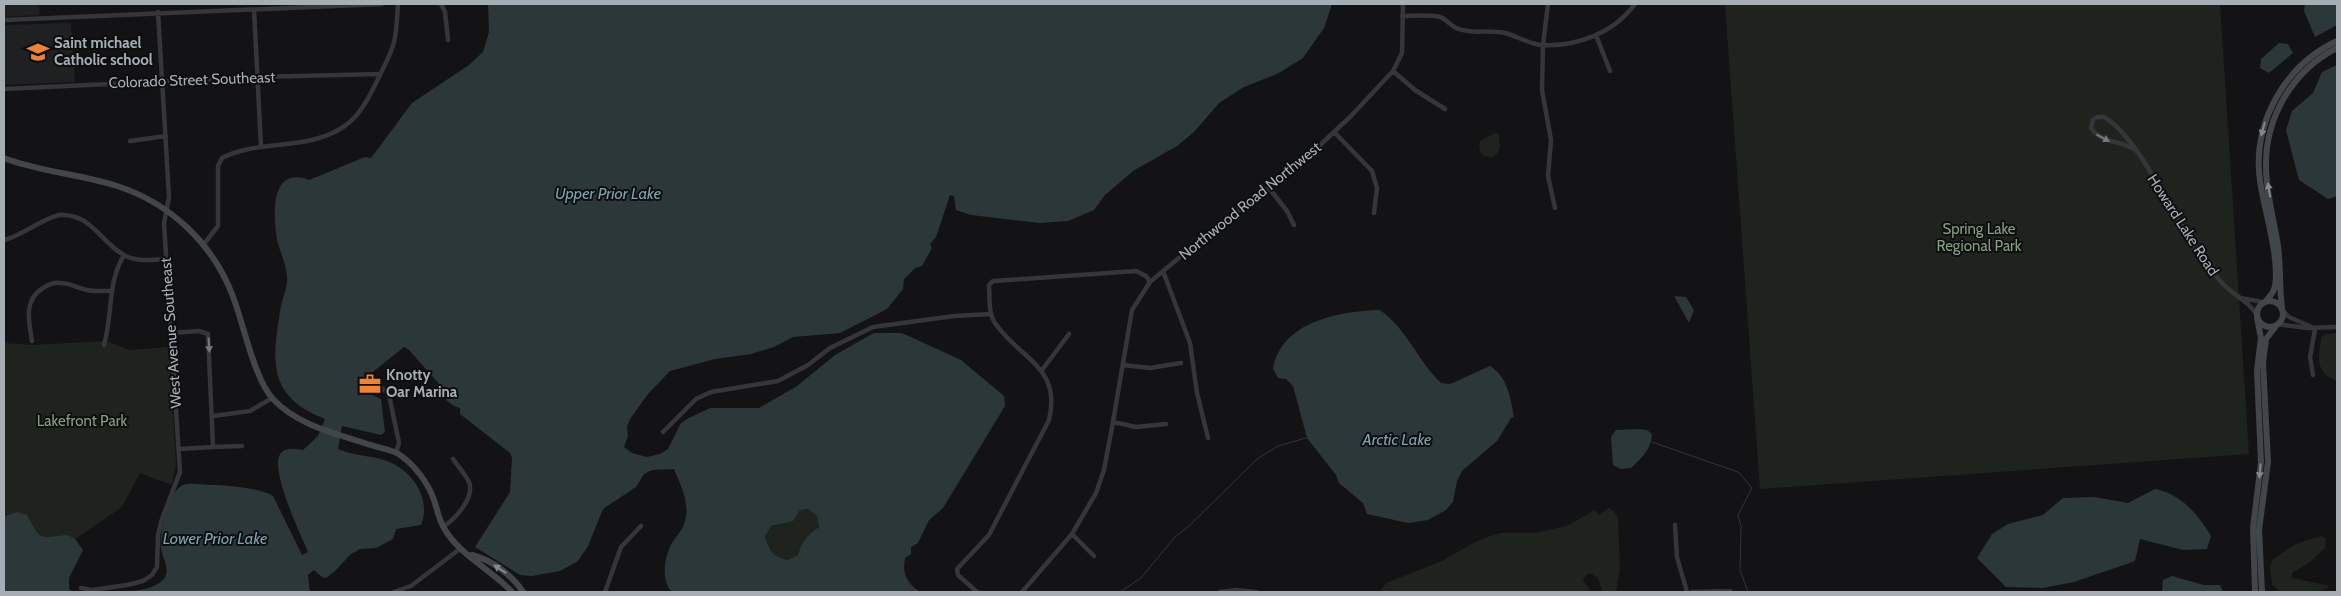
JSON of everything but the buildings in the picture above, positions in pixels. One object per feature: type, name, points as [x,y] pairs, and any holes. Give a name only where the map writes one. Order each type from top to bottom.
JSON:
[{"type":"street","points":[[193,4],[194,10]]},
{"type":"street","points":[[4,20],[194,10],[254,10],[382,4]]},
{"type":"street","points":[[204,244],[218,226],[218,166],[222,158],[231,153],[313,139],[334,132],[356,118],[363,110],[395,41],[398,4]]},
{"type":"street","points":[[441,4],[445,12],[448,40]]},
{"type":"street","name":"Northwood Road Northwest","points":[[1022,592],[1072,534],[1096,493],[1104,470],[1132,310],[1150,282],[1210,232],[1269,188],[1334,132],[1393,71],[1402,53],[1403,4]]},
{"type":"street","points":[[1548,4],[1543,45],[1542,90],[1551,140],[1548,176],[1555,208]]},
{"type":"street","points":[[1402,16],[1440,17],[1456,28],[1474,32],[1505,33],[1543,45],[1575,42],[1596,35],[1612,27],[1635,4]]},
{"type":"street","points":[[254,10],[260,147]]},
{"type":"street","name":"West Avenue Southeast","points":[[81,588],[92,590],[128,585],[143,581],[152,575],[157,566],[160,527],[180,472],[164,223],[169,197],[158,12]]},
{"type":"street","points":[[1596,35],[1610,71]]},
{"type":"street","points":[[2255,592],[2253,528],[2261,462],[2257,370],[2261,338],[2257,317],[2258,308],[2273,293],[2276,280],[2270,232],[2259,175],[2259,151],[2263,128],[2273,102],[2286,82],[2312,55],[2337,40]]},
{"type":"street","points":[[2262,592],[2259,530],[2268,462],[2263,356],[2266,339],[2282,320],[2278,248],[2266,171],[2268,138],[2275,115],[2291,87],[2308,68],[2337,48]]},
{"type":"street","points":[[1393,71],[1415,90],[1445,109]]},
{"type":"street","name":"Colorado Street Southeast","points":[[4,89],[258,77],[380,74]]},
{"type":"street","name":"Howard Lake Road","points":[[2135,150],[2128,146],[2109,142],[2096,134],[2091,128],[2092,120],[2104,116],[2114,123],[2135,150],[2198,252],[2236,297],[2251,307],[2257,317]]},
{"type":"street","points":[[1334,132],[1372,171],[1377,188],[1374,213]]},
{"type":"street","points":[[130,141],[166,136]]},
{"type":"street","points":[[4,158],[17,163],[118,186],[167,210],[204,244],[220,268],[232,294],[258,370],[272,398],[290,414],[312,425],[396,453],[410,464],[427,485],[442,526],[461,548],[512,592]]},
{"type":"street","points":[[4,162],[17,163]]},
{"type":"street","points":[[1269,188],[1287,211],[1294,225]]},
{"type":"street","points":[[4,240],[17,237],[58,215],[75,216],[88,222],[124,255],[139,259],[166,259]]},
{"type":"street","points":[[104,345],[109,329],[111,291],[118,266],[124,255]]},
{"type":"street","points":[[977,592],[958,575],[957,569],[989,536],[1049,420],[1053,405],[1042,370],[996,324],[991,314],[989,285],[993,281],[1136,271],[1146,276],[1150,282]]},
{"type":"street","points":[[1164,271],[1190,343],[1197,393],[1208,438]]},
{"type":"street","points":[[32,341],[28,316],[30,304],[37,292],[50,284],[59,282],[72,284],[84,290],[111,291]]},
{"type":"street","points":[[2236,297],[2264,302],[2273,301],[2290,318],[2315,329]]},
{"type":"street","points":[[663,432],[696,399],[711,392],[778,381],[808,365],[830,348],[873,327],[954,316],[991,314]]},
{"type":"street","points":[[2257,317],[2264,325],[2315,329],[2337,327]]},
{"type":"street","points":[[2313,376],[2310,357],[2315,329]]},
{"type":"street","points":[[171,333],[205,331],[208,334],[213,447]]},
{"type":"street","points":[[1042,370],[1069,334]]},
{"type":"street","points":[[1123,364],[1150,368],[1181,363]]},
{"type":"street","points":[[381,387],[389,395],[399,443],[396,453]]},
{"type":"street","points":[[213,416],[241,413],[272,398]]},
{"type":"street","points":[[1113,422],[1136,427],[1166,424]]},
{"type":"street","points":[[179,449],[242,446]]},
{"type":"street","points":[[442,526],[451,522],[468,495],[469,483],[453,459]]},
{"type":"street","points":[[1675,525],[1677,557],[1687,592]]},
{"type":"street","points":[[605,592],[621,547],[641,526]]},
{"type":"street","points":[[1072,534],[1094,556]]},
{"type":"street","points":[[394,592],[411,586],[461,548]]},
{"type":"street","points":[[470,555],[480,557],[504,572],[523,592]]},
{"type":"street","points":[[1220,592],[1236,590],[1256,592]]},
{"type":"street","points":[[1692,592],[1730,591]]},
{"type":"shaded area","points":[[4,4],[39,4],[40,15],[4,17]]},
{"type":"shaded area","name":"Saint michael Catholic school","points":[[71,23],[75,82],[4,85],[4,25]]},
{"type":"green space","name":"Spring Lake Regional Park","points":[[1725,4],[2220,4],[2249,454],[1760,489]]},
{"type":"green space","points":[[71,58],[75,62],[73,71],[69,75],[57,76],[56,64]]},
{"type":"green space","points":[[1498,133],[1500,146],[1498,152],[1493,157],[1483,156],[1479,148],[1480,141]]},
{"type":"green space","points":[[2337,333],[2337,381],[2324,373],[2321,368],[2319,350],[2322,335]]},
{"type":"green space","name":"Lakefront Park","points":[[106,341],[129,350],[169,347],[176,464],[172,485],[140,473],[122,507],[75,539],[67,535],[41,537],[34,528],[7,514],[4,516],[4,343],[32,345]]},
{"type":"green space","points":[[1608,508],[1614,511],[1618,518],[1620,569],[1616,592],[1602,592],[1598,578],[1590,573],[1583,580],[1591,592],[1380,592],[1386,583],[1442,561],[1475,542],[1490,536],[1501,533],[1534,533],[1567,526],[1595,510],[1599,515]]},
{"type":"green space","points":[[808,509],[817,516],[819,527],[806,539],[798,555],[788,560],[772,553],[765,536],[771,526],[793,521],[800,510]]},
{"type":"green space","points":[[2321,536],[2326,538],[2325,548],[2310,562],[2292,573],[2292,578],[2330,586],[2312,592],[2279,591],[2272,584],[2270,568],[2273,559],[2296,544]]},
{"type":"water","name":"Upper Prior Lake","points":[[488,4],[1332,4],[1324,28],[1303,58],[1277,74],[1244,87],[1219,103],[1194,132],[1177,146],[1133,171],[1105,195],[1094,210],[1068,221],[1039,223],[971,215],[956,210],[954,196],[950,195],[936,237],[930,244],[932,248],[922,266],[915,268],[904,279],[903,289],[887,309],[840,333],[793,337],[774,347],[751,354],[715,359],[670,371],[648,394],[630,419],[627,427],[628,436],[624,447],[632,453],[647,457],[660,454],[668,449],[681,423],[689,418],[710,408],[759,408],[797,386],[835,355],[874,333],[902,333],[961,360],[1004,396],[1005,406],[943,508],[929,520],[918,543],[911,547],[911,554],[905,558],[904,569],[906,578],[920,592],[672,592],[666,582],[665,563],[671,545],[684,524],[686,514],[684,495],[674,469],[652,470],[644,474],[636,487],[603,509],[588,546],[578,561],[560,571],[532,576],[520,575],[475,547],[510,492],[512,458],[510,453],[460,414],[460,408],[447,400],[441,390],[441,386],[409,350],[404,347],[369,375],[364,391],[381,399],[385,432],[381,435],[342,426],[338,449],[387,461],[396,465],[412,478],[422,496],[424,505],[421,525],[396,529],[393,539],[376,548],[360,549],[351,554],[326,578],[314,570],[308,575],[310,592],[123,592],[152,587],[165,577],[166,566],[161,541],[163,523],[173,495],[186,484],[253,489],[273,496],[302,555],[308,552],[282,486],[278,461],[281,453],[285,450],[303,450],[318,436],[325,419],[306,410],[292,399],[283,387],[278,374],[275,359],[276,343],[287,280],[277,240],[275,206],[277,195],[281,186],[287,180],[296,177],[309,180],[365,157],[371,158],[412,103],[469,65],[483,52],[489,32]],"holes":[[[808,509],[817,516],[819,527],[806,539],[798,555],[788,560],[772,553],[765,536],[771,526],[793,521],[800,510]]]},
{"type":"water","points":[[2305,4],[2337,4],[2337,25],[2315,37],[2304,11]]},
{"type":"water","points":[[2279,43],[2288,44],[2293,53],[2269,73],[2260,68],[2261,59]]},
{"type":"water","points":[[2337,65],[2337,196],[2328,199],[2299,180],[2286,130],[2292,111],[2313,93],[2322,72]]},
{"type":"water","points":[[1674,296],[1686,297],[1694,310],[1689,323]]},
{"type":"water","name":"Arctic Lake","points":[[1380,310],[1398,326],[1441,383],[1450,384],[1490,366],[1501,376],[1511,402],[1514,417],[1511,418],[1497,441],[1462,471],[1457,481],[1453,502],[1446,510],[1428,520],[1408,523],[1367,514],[1363,503],[1339,483],[1336,475],[1307,438],[1293,386],[1286,379],[1278,378],[1273,369],[1278,353],[1288,340],[1300,330],[1331,316]]},
{"type":"water","points":[[1616,430],[1647,430],[1652,434],[1652,439],[1645,453],[1631,468],[1621,469],[1613,465],[1611,437]]},
{"type":"water","points":[[2155,489],[2173,495],[2188,506],[2211,536],[2207,549],[2183,550],[2140,539],[2135,561],[2074,582],[2043,588],[2006,587],[1977,558],[1992,534],[2008,524],[2043,515],[2063,498],[2094,497],[2128,503]]},
{"type":"water","points":[[18,512],[27,515],[42,536],[68,535],[75,539],[83,550],[69,578],[69,589],[73,592],[4,592],[4,516]]},
{"type":"water","points":[[2172,576],[2204,585],[2220,585],[2223,592],[2162,592],[2163,580]]},
{"type":"waterway","points":[[1120,592],[1141,578],[1174,538],[1190,525],[1257,459],[1278,446],[1306,438]]},
{"type":"waterway","points":[[1652,442],[1738,472],[1752,488],[1738,515],[1741,526],[1740,570],[1748,592]]},
{"type":"place","name":"Saint michael Catholic school","points":[[38,52]]},
{"type":"place","name":"Knotty Oar Marina","points":[[370,384]]},
{"type":"water label","name":"Lower Prior Lake","points":[[215,538]]}]
